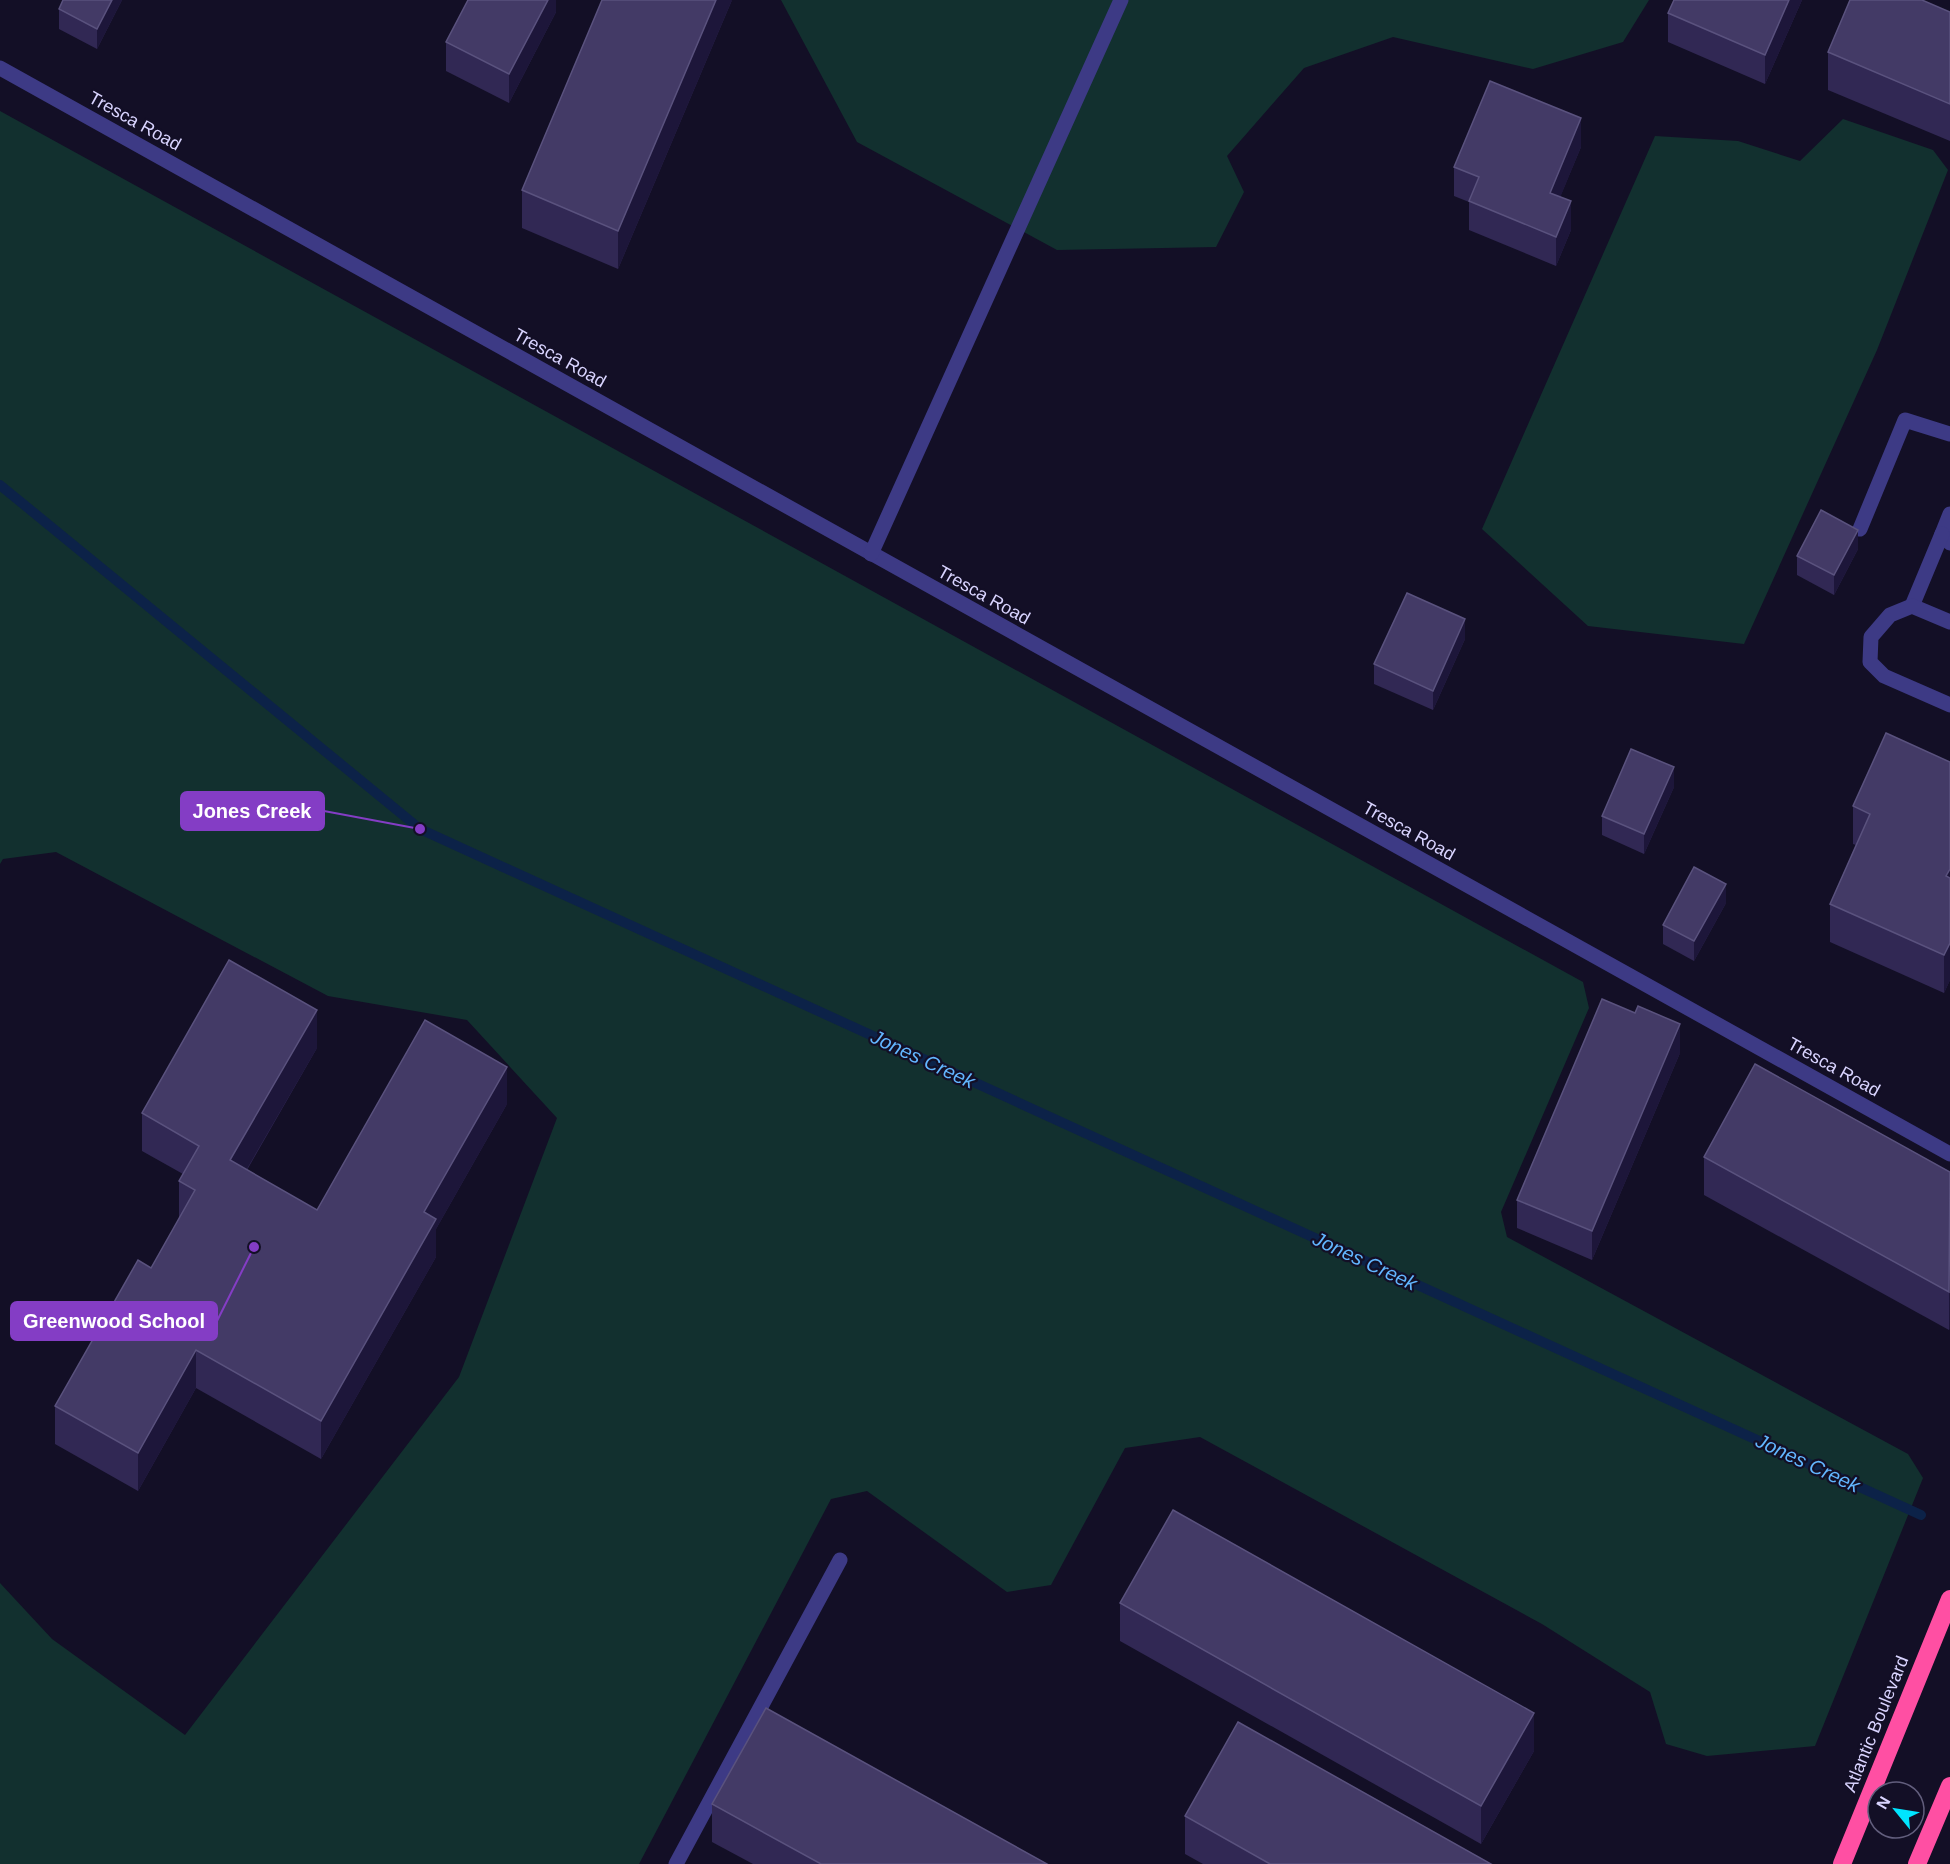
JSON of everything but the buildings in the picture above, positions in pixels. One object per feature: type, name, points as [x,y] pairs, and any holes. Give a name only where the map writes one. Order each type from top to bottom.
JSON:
[{"type":"highway","name":"Atlantic Boulevard","points":[[1842,1864],[1950,1599]]},
{"type":"highway","points":[[1917,1864],[1950,1786]]},
{"type":"street","points":[[871,554],[1121,0]]},
{"type":"street","name":"Tresca Road","points":[[0,68],[1950,1154]]},
{"type":"street","points":[[1860,529],[1905,420],[1950,434]]},
{"type":"street","points":[[1950,514],[1946,539],[1912,606],[1890,615],[1871,637],[1870,662],[1884,676],[1950,705]]},
{"type":"street","points":[[1912,606],[1950,622]]},
{"type":"street","points":[[676,1864],[840,1560]]},
{"type":"green space","points":[[781,0],[1649,0],[1623,42],[1533,69],[1393,37],[1304,68],[1227,156],[1244,192],[1216,247],[1057,250],[857,142]]},
{"type":"green space","points":[[0,111],[1583,982],[1589,1008],[1501,1212],[1507,1237],[1908,1454],[1923,1478],[1815,1746],[1707,1756],[1666,1744],[1650,1692],[1542,1624],[1200,1437],[1125,1448],[1051,1585],[1007,1592],[867,1491],[831,1499],[639,1864],[0,1864],[0,1583],[52,1639],[185,1735],[459,1377],[557,1118],[467,1020],[328,996],[56,852],[3,859],[0,864]]},
{"type":"green space","points":[[1843,119],[1933,150],[1948,170],[1877,350],[1744,644],[1588,626],[1482,529],[1655,136],[1738,141],[1800,161]]},
{"type":"waterway","name":"Jones Creek","points":[[0,485],[420,829],[1921,1515]]},
{"type":"place","name":"Jones Creek","points":[[420,829]]},
{"type":"place","name":"Greenwood School","points":[[254,1247]]}]
